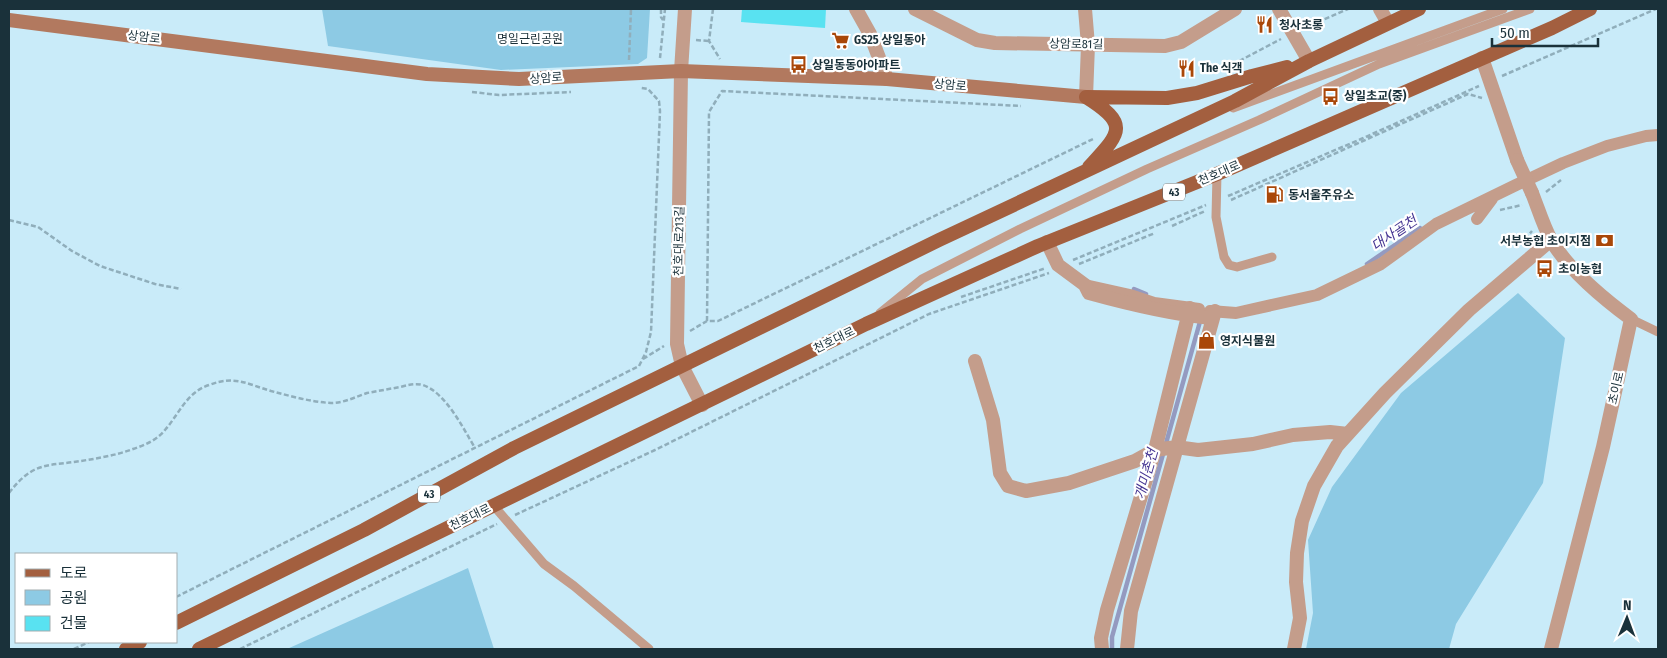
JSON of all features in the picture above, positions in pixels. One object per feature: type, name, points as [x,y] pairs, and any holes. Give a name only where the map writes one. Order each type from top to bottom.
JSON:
[{"type":"main road","name":"43","points":[[178,622],[364,530],[514,448],[948,236],[1235,101],[1309,61],[1419,9]]},
{"type":"main road","name":"천호대로","points":[[199,649],[866,324],[1047,242],[1217,174],[1552,28],[1590,9]]},
{"type":"main road","name":"상암로","points":[[9,20],[427,74],[519,79],[681,71],[887,80],[1086,96]]},
{"type":"main road","points":[[1086,96],[1167,98],[1197,93],[1309,61]]},
{"type":"main road","points":[[1084,172],[1114,138],[1116,128],[1114,118],[1105,109],[1086,96]]},
{"type":"main road","points":[[126,649],[138,643]]},
{"type":"street","name":"천호대로213길","points":[[685,9],[681,71],[677,344],[682,366],[702,405]]},
{"type":"street","points":[[856,9],[870,34],[887,80]]},
{"type":"street","name":"상암로81길","points":[[915,9],[977,40],[995,43],[1165,46],[1181,42],[1235,9]]},
{"type":"street","points":[[1085,9],[1088,45],[1086,96]]},
{"type":"street","points":[[1279,9],[1309,61]]},
{"type":"street","points":[[1380,9],[1388,23]]},
{"type":"street","points":[[1482,58],[1518,160],[1551,240],[1581,276],[1609,303],[1631,320]]},
{"type":"street","points":[[1047,242],[1054,269],[1085,285],[1089,293],[1138,306],[1201,313],[1236,313],[1317,295],[1381,264],[1436,224],[1495,195],[1607,146],[1658,135]]},
{"type":"street","points":[[1551,169],[1576,169]]},
{"type":"street","points":[[1476,219],[1495,195]]},
{"type":"street","points":[[1294,649],[1300,618],[1296,582],[1302,521],[1314,486],[1337,446],[1385,393],[1469,310],[1551,240]]},
{"type":"street","points":[[1127,649],[1131,611],[1176,447],[1201,313]]},
{"type":"street","points":[[1102,649],[1101,638],[1107,610],[1155,450],[1201,313]]},
{"type":"street","name":"초이로","points":[[1551,649],[1603,447],[1631,320]]},
{"type":"street","points":[[974,362],[993,420],[1000,473],[1008,486],[1026,491],[1070,483],[1135,461],[1155,450],[1176,447],[1198,450],[1253,444],[1294,435],[1330,432],[1348,434]]},
{"type":"lane","points":[[1173,131],[1503,9]]},
{"type":"lane","points":[[866,324],[922,279],[1020,229],[1379,64],[1530,9]]},
{"type":"lane","points":[[1217,174],[1214,205],[1224,257],[1229,265],[1237,267],[1272,257]]},
{"type":"lane","points":[[1631,320],[1658,332]]},
{"type":"lane","points":[[494,506],[544,564],[574,586],[649,649]]},
{"type":"path","points":[[629,52],[631,9]]},
{"type":"path","points":[[661,9],[660,17],[664,21]]},
{"type":"path","points":[[656,60],[660,58],[665,9]]},
{"type":"path","points":[[709,41],[712,9]]},
{"type":"path","points":[[1223,70],[1293,33],[1348,9]]},
{"type":"path","points":[[1172,226],[1214,205],[1490,81],[1656,9]]},
{"type":"path","points":[[178,596],[639,366],[646,352],[651,332],[652,268],[658,193],[659,101],[648,89]]},
{"type":"path","points":[[1022,106],[722,91],[708,112],[707,321],[718,321],[1101,136]]},
{"type":"path","points":[[1231,200],[1468,94],[1486,99]]},
{"type":"path","points":[[240,649],[655,450],[929,314],[1054,269],[1214,205]]},
{"type":"path","points":[[9,220],[38,226],[72,251],[100,266],[156,284],[181,289]]},
{"type":"path","points":[[1073,267],[1155,233]]},
{"type":"path","points":[[957,299],[1017,277],[1054,269]]},
{"type":"path","points":[[896,326],[931,308]]},
{"type":"path","points":[[9,493],[18,480],[34,470],[50,464],[104,458],[152,441],[165,431],[190,395],[208,385],[229,380],[246,382],[309,400],[331,403],[347,401],[366,394],[415,384],[424,386],[433,390],[454,414],[475,448]]},
{"type":"path","points":[[74,649],[87,643]]},
{"type":"green space","name":"명일근린공원","points":[[322,9],[650,9],[647,58],[638,64],[501,70],[328,46]]},
{"type":"green space","points":[[1518,293],[1565,338],[1543,483],[1456,624],[1449,649],[1306,649],[1313,613],[1308,540],[1332,487],[1401,393]]},
{"type":"green space","points":[[468,568],[494,649],[287,649]]},
{"type":"building","points":[[742,9],[826,9],[825,28],[741,22]]},
{"type":"waterway","name":"대사골천","points":[[1367,264],[1420,228]]},
{"type":"waterway","name":"대사골천","points":[[1134,289],[1146,294]]},
{"type":"waterway","name":"개미촌천","points":[[1112,649],[1112,637],[1201,318]]},
{"type":"place","name":"청사초롱","points":[[1265,25]]},
{"type":"place","name":"GS25 상일동아","points":[[840,40]]},
{"type":"place","name":"상일동동아아파트","points":[[798,65]]},
{"type":"place","name":"The 식객","points":[[1186,68]]},
{"type":"place","name":"상일초교(중)","points":[[1330,96]]},
{"type":"place","name":"동서울주유소","points":[[1274,195]]},
{"type":"place","name":"서부농협 초이지점","points":[[1605,241]]},
{"type":"place","name":"초이농협","points":[[1544,269]]},
{"type":"place","name":"영지식물원","points":[[1206,341]]}]
